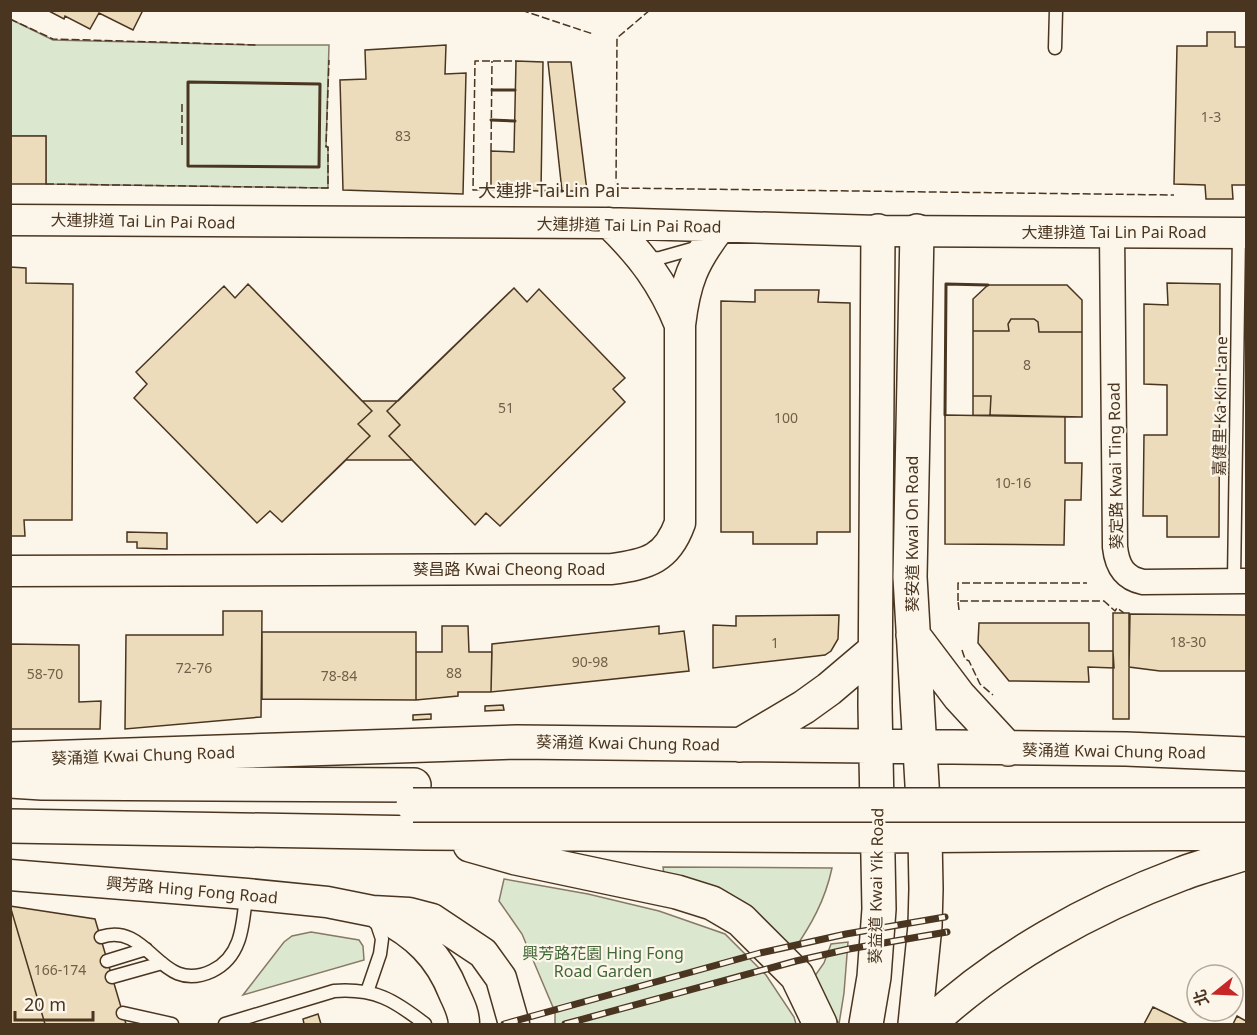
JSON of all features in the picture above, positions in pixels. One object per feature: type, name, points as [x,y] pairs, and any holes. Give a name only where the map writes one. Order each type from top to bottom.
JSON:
[{"type":"main road","points":[[876,746],[878,231]]},
{"type":"main road","name":"葵安道 Kwai On Road","points":[[917,231],[910,576],[918,747],[925,836]]},
{"type":"main road","points":[[913,635],[959,696],[1008,749]]},
{"type":"main road","points":[[740,745],[804,707],[875,650]]},
{"type":"main road","name":"葵涌道 Kwai Chung Road","points":[[10,759],[474,742],[1126,749],[1246,754]]},
{"type":"main road","name":"葵益道 Kwai Yik Road","points":[[866,1024],[874,977],[879,919],[876,746]]},
{"type":"main road","name":"葵涌道 Kwai Chung Road","points":[[10,781],[878,836],[1246,833]]},
{"type":"main road","name":"葵涌道 Kwai Chung Road","points":[[10,826],[417,808],[1246,786]]},
{"type":"main road","name":"葵涌道 Kwai Chung Road","points":[[10,801],[40,798],[417,808],[1246,805]]},
{"type":"main road","points":[[417,808],[516,858],[677,892],[712,903],[741,920],[796,976],[820,1024]]},
{"type":"main road","points":[[915,1024],[925,926],[925,836]]},
{"type":"main road","points":[[929,1024],[968,990],[1051,935],[1116,902],[1181,874],[1246,853]]},
{"type":"street","name":"大連排道 Tai Lin Pai Road","points":[[10,220],[609,224],[714,235],[878,231],[1243,233]]},
{"type":"street","points":[[609,224],[645,260],[670,301],[680,325]]},
{"type":"street","name":"葵定路 Kwai Ting Road","points":[[1112,232],[1117,562],[1124,573],[1133,580],[1143,582],[1240,581]]},
{"type":"street","name":"葵昌路 Kwai Cheong Road","points":[[10,571],[612,569],[645,563],[657,557],[674,540],[680,523],[680,325],[683,298],[699,254],[714,235]]},
{"type":"street","name":"興芳路 Hing Fong Road","points":[[10,875],[246,894],[327,903],[372,911],[409,913],[432,920],[483,953],[501,978],[514,1024]]},
{"type":"street","name":"興芳路 Hing Fong Road","points":[[372,911],[405,928],[429,950],[448,977],[464,1015],[464,1024]]},
{"type":"lane","points":[[1055,48],[1056,10]]},
{"type":"lane","name":"嘉健里 Ka Kin Lane","points":[[1240,581],[1243,233]]},
{"type":"lane","points":[[645,260],[690,251],[714,235]]},
{"type":"lane","points":[[101,937],[119,934],[129,937],[170,970],[183,977],[196,977],[216,969],[235,951],[240,939],[246,894]]},
{"type":"lane","points":[[367,992],[379,960],[382,939],[372,911]]},
{"type":"lane","points":[[107,961],[146,950]]},
{"type":"lane","points":[[112,977],[162,963]]},
{"type":"lane","points":[[225,1024],[334,991],[367,992],[399,1004],[424,1024]]},
{"type":"lane","points":[[123,1013],[166,1024]]},
{"type":"green space","points":[[10,19],[53,40],[329,45],[326,146],[328,147],[328,188],[46,184],[46,136],[11,136]]},
{"type":"green space","points":[[663,867],[832,868],[816,912],[792,953],[664,874]]},
{"type":"green space","name":"興芳路花園 Hing Fong Road Garden","points":[[504,879],[588,894],[659,911],[725,934],[766,975],[794,1017],[796,1024],[555,1024],[555,1012],[522,934],[499,901]]},
{"type":"green space","points":[[311,932],[359,940],[363,946],[364,960],[243,995],[284,942],[292,936]]},
{"type":"green space","points":[[848,942],[839,1024],[812,980],[824,963],[831,944]]},
{"type":"building","points":[[47,10],[143,10],[133,30],[99,13],[90,29]]},
{"type":"building","points":[[1207,32],[1235,32],[1235,47],[1246,47],[1246,185],[1232,185],[1233,199],[1206,199],[1205,185],[1174,184],[1177,46],[1207,46]]},
{"type":"building","points":[[446,45],[445,74],[466,73],[463,194],[343,190],[340,80],[366,79],[365,50]]},
{"type":"building","points":[[516,61],[543,62],[541,191],[491,190],[491,151],[514,152]]},
{"type":"building","points":[[548,62],[571,62],[587,191],[562,191]]},
{"type":"building","points":[[11,136],[46,136],[46,184],[11,184]]},
{"type":"building","points":[[10,267],[26,268],[26,283],[73,284],[72,520],[24,520],[25,536],[10,536]]},
{"type":"building","points":[[1167,283],[1220,284],[1219,537],[1167,537],[1167,516],[1143,516],[1144,435],[1167,435],[1167,385],[1144,384],[1144,304],[1168,305]]},
{"type":"building","points":[[248,284],[372,411],[358,424],[370,436],[282,522],[270,511],[257,523],[134,398],[147,384],[136,372],[224,286],[235,298]]},
{"type":"building","points":[[248,284],[362,401],[398,401],[514,288],[527,302],[539,289],[625,378],[613,389],[625,402],[500,526],[486,513],[475,525],[412,460],[346,460],[282,522],[270,511],[257,523],[134,398],[147,384],[136,372],[224,286],[235,298]]},
{"type":"building","points":[[988,285],[1067,285],[1082,300],[1082,417],[973,415],[973,299]]},
{"type":"building","points":[[514,288],[527,302],[539,289],[625,378],[613,389],[625,402],[500,526],[486,513],[475,525],[389,436],[400,425],[387,411]]},
{"type":"building","points":[[755,290],[819,290],[818,302],[850,303],[850,532],[817,532],[817,544],[753,544],[753,532],[721,532],[721,301],[755,302]]},
{"type":"building","points":[[1011,319],[1034,319],[1038,322],[1039,332],[1082,332],[1082,417],[990,415],[991,396],[973,396],[973,331],[1009,331],[1008,324]]},
{"type":"building","points":[[945,415],[1065,417],[1065,463],[1082,463],[1081,500],[1065,500],[1064,545],[945,544]]},
{"type":"building","points":[[127,532],[167,533],[167,549],[137,548],[137,542],[127,542]]},
{"type":"building","points":[[223,611],[262,611],[261,717],[125,729],[126,635],[223,635]]},
{"type":"building","points":[[1113,613],[1129,613],[1129,719],[1113,719]]},
{"type":"building","points":[[1130,614],[1246,615],[1246,671],[1160,671],[1129,667]]},
{"type":"building","points":[[839,615],[838,639],[831,651],[825,655],[713,668],[713,625],[736,626],[736,616]]},
{"type":"building","points":[[979,623],[1089,623],[1089,651],[1113,651],[1114,668],[1088,667],[1089,682],[1009,681],[978,643]]},
{"type":"building","points":[[442,626],[468,626],[469,652],[492,652],[491,692],[458,692],[458,696],[416,700],[416,652],[442,652]]},
{"type":"building","points":[[659,626],[659,634],[684,631],[689,671],[491,692],[492,644]]},
{"type":"building","points":[[262,632],[416,632],[416,700],[262,699]]},
{"type":"building","points":[[10,644],[79,645],[79,702],[101,701],[100,729],[10,729]]},
{"type":"building","points":[[503,705],[504,710],[485,711],[485,706]]},
{"type":"building","points":[[431,714],[431,719],[413,720],[413,715]]},
{"type":"building","points":[[10,906],[95,919],[126,1024],[10,1024]]},
{"type":"building","points":[[11,909],[45,1024],[10,1024]]},
{"type":"building","points":[[1153,1007],[1188,1024],[1144,1024]]},
{"type":"building","points":[[318,1014],[321,1024],[304,1024],[303,1019]]},
{"type":"railway","points":[[504,1024],[760,953],[846,934],[945,917]]},
{"type":"railway","points":[[565,1024],[796,961],[947,932]]},
{"type":"fence","points":[[521,10],[593,34]]},
{"type":"fence","points":[[650,10],[617,38],[616,188],[1174,195]]},
{"type":"fence","points":[[10,19],[53,39],[258,45]]},
{"type":"fence","points":[[46,184],[328,188],[328,147],[326,147],[329,60]]},
{"type":"fence","points":[[491,190],[473,190],[475,61],[516,61]]},
{"type":"fence","points":[[491,151],[492,61]]},
{"type":"fence","points":[[182,103],[182,145]]},
{"type":"fence","points":[[958,601],[958,583],[1087,583]]},
{"type":"fence","points":[[959,610],[958,601],[1104,601],[1115,611],[1117,608],[1124,613]]},
{"type":"fence","points":[[962,650],[980,684],[993,695]]},
{"type":"wall","points":[[188,82],[320,84],[319,167],[188,166],[188,82]]},
{"type":"wall","points":[[492,90],[515,90]]},
{"type":"wall","points":[[491,120],[515,121]]},
{"type":"wall","points":[[541,191],[562,191]]},
{"type":"wall","points":[[945,415],[946,284],[988,285]]},
{"type":"district","name":"大連排 Tai Lin Pai","points":[[549,190]]}]
